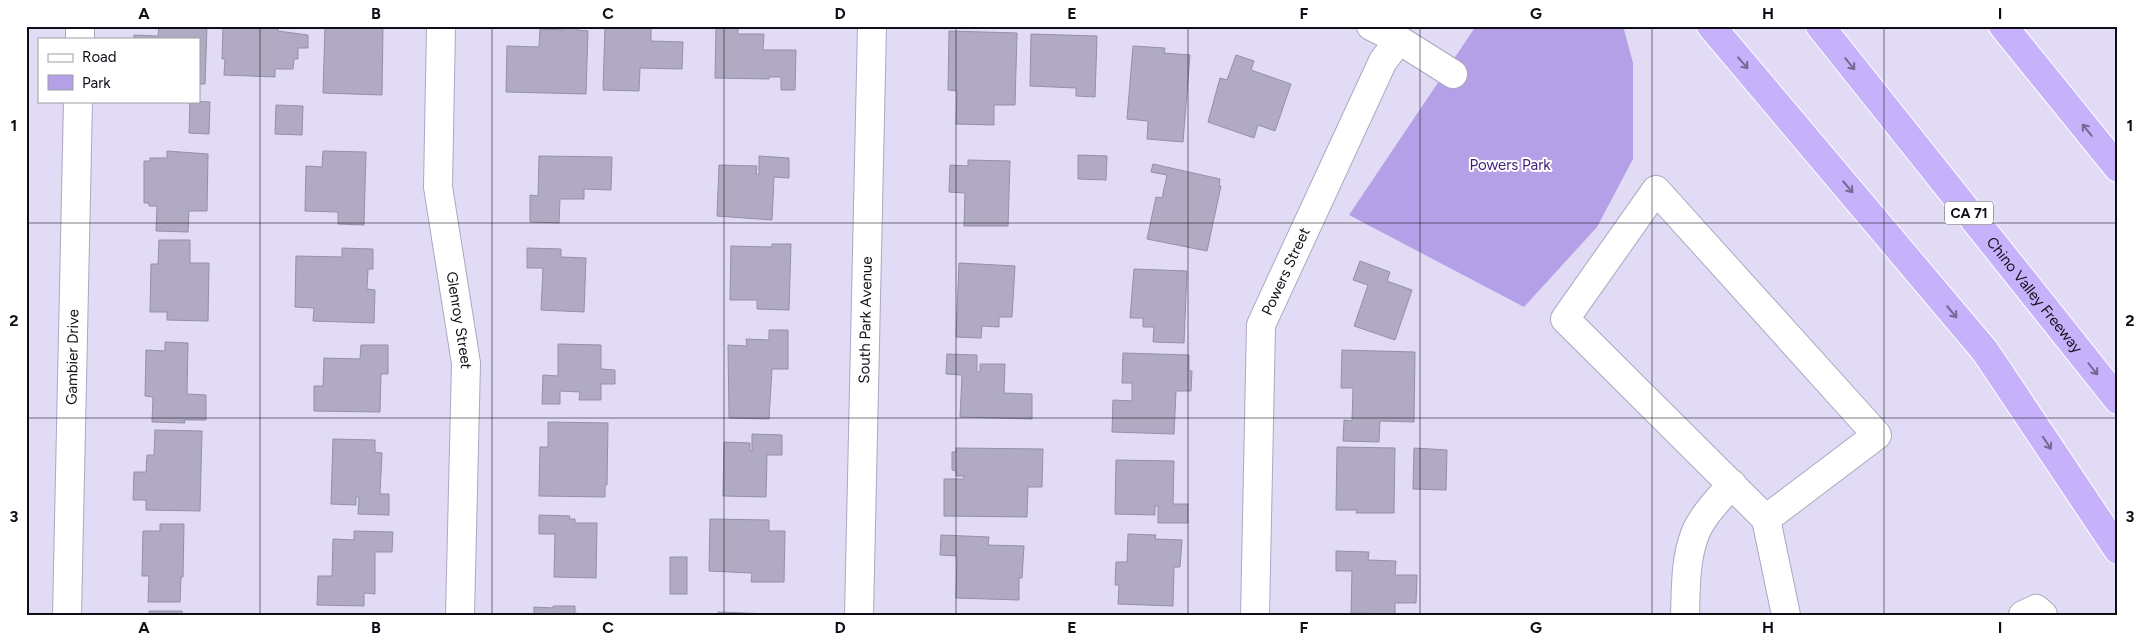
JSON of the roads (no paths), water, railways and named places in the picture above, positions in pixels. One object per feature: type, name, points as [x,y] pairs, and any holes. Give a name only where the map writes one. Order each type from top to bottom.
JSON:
[{"type":"highway","points":[[1711,26],[1985,350],[2118,550]]},
{"type":"highway","name":"Chino Valley Freeway","points":[[1820,26],[2118,400]]},
{"type":"highway","points":[[2003,26],[2118,168]]},
{"type":"street","name":"Glenroy Street","points":[[441,26],[438,187],[466,363],[460,615]]},
{"type":"street","name":"South Park Avenue","points":[[859,615],[872,26]]},
{"type":"street","points":[[1371,26],[1400,40],[1453,74]]},
{"type":"street","name":"Powers Street","points":[[1255,615],[1261,325],[1383,61],[1400,40]]},
{"type":"street","name":"Gambier Drive","points":[[67,615],[78,102]]},
{"type":"street","points":[[1766,519],[1877,435],[1656,190],[1565,319],[1766,519],[1784,605]]},
{"type":"street","points":[[1685,615],[1687,572],[1695,534],[1715,503],[1732,484]]},
{"type":"street","points":[[2022,615],[2036,609],[2043,615]]},
{"type":"park label","name":"Powers Park","points":[[1510,165]]}]
